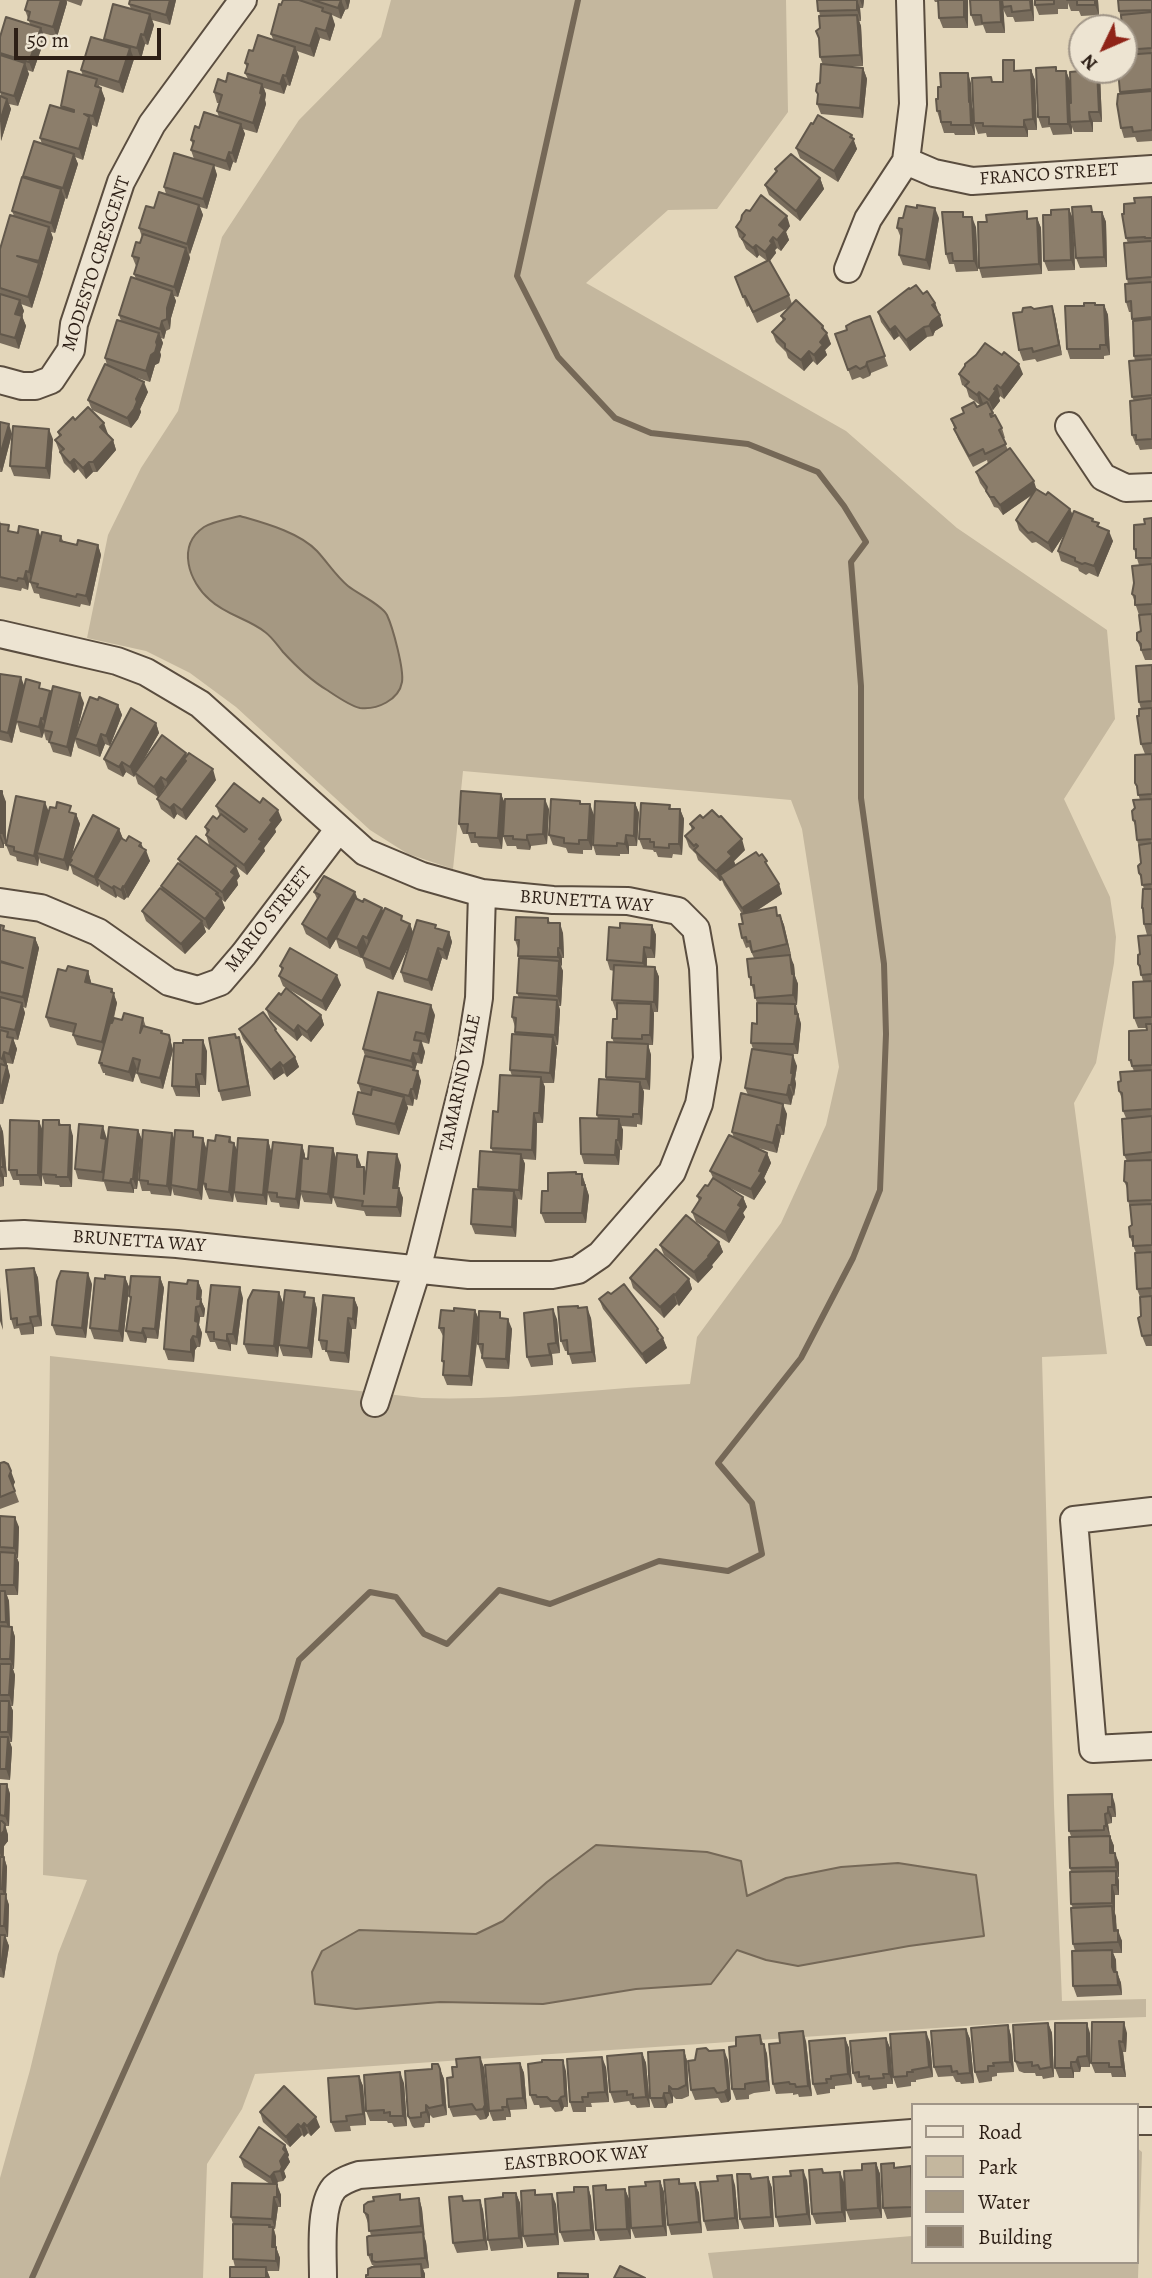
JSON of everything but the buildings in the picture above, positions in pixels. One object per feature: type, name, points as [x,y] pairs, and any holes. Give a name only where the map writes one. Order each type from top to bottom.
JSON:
[{"type":"street","name":"MODESTO CRESCENT","points":[[0,380],[22,386],[35,386],[51,380],[64,360],[71,349],[74,324],[121,182],[152,124],[243,0]]},
{"type":"street","points":[[848,269],[868,219],[906,162],[913,104],[910,0]]},
{"type":"street","name":"FRANCO STREET","points":[[906,162],[934,173],[972,181],[1152,169]]},
{"type":"street","points":[[1069,426],[1104,477],[1126,488],[1152,487]]},
{"type":"street","name":"BRUNETTA WAY","points":[[0,634],[117,661],[146,672],[200,704],[365,852],[422,876],[482,893],[553,900],[628,901],[678,911],[696,929],[703,968],[707,1058],[699,1104],[672,1172],[600,1255],[578,1270],[552,1275],[469,1275],[177,1244],[24,1234],[0,1235]]},
{"type":"street","name":"MARIO STREET","points":[[0,902],[41,908],[98,932],[169,982],[198,990],[220,982],[338,830]]},
{"type":"street","name":"TAMARIND VALE","points":[[375,1403],[418,1270],[469,1061],[479,998],[482,893]]},
{"type":"street","points":[[1152,1511],[1074,1520],[1093,1749],[1152,1746]]},
{"type":"street","name":"EASTBROOK WAY","points":[[323,2278],[325,2210],[330,2195],[338,2184],[359,2175],[911,2133]]},
{"type":"green space","points":[[391,0],[786,0],[788,112],[717,209],[668,210],[586,283],[846,431],[957,528],[1107,630],[1115,719],[1064,799],[1110,897],[1116,937],[1114,963],[1096,1063],[1074,1103],[1107,1354],[1042,1357],[1054,1805],[1062,2001],[1146,1999],[1146,2017],[1055,2020],[255,2074],[242,2109],[207,2164],[203,2278],[0,2278],[0,2178],[58,1954],[87,1880],[43,1875],[50,1356],[422,1398],[522,1396],[690,1384],[697,1337],[781,1223],[826,1125],[839,1067],[802,829],[791,800],[463,771],[453,869],[408,854],[370,830],[236,707],[190,673],[146,651],[87,638],[108,535],[141,468],[178,411],[222,237],[299,120],[381,37]]},
{"type":"green space","points":[[1138,2149],[1142,2152],[1138,2278],[713,2278],[708,2253],[911,2236],[911,2264],[1138,2264]]},
{"type":"water","points":[[240,516],[301,538],[317,551],[348,586],[384,611],[395,638],[402,676],[400,688],[392,699],[367,708],[348,703],[304,672],[265,632],[223,610],[196,584],[191,574],[188,554],[195,535],[204,527]]},
{"type":"water","points":[[596,1845],[707,1852],[741,1861],[747,1896],[786,1878],[841,1867],[898,1863],[976,1875],[984,1936],[798,1966],[766,1960],[737,1950],[711,1984],[636,1989],[543,2004],[440,2002],[356,2009],[315,2004],[312,1972],[322,1951],[359,1930],[476,1934],[503,1921],[547,1882]]},
{"type":"waterway","points":[[32,2278],[281,1721],[299,1660],[370,1592],[396,1597],[424,1634],[447,1644],[499,1590],[550,1604],[659,1561],[728,1571],[762,1554],[752,1503],[718,1463],[801,1358],[853,1258],[880,1190],[886,1034],[884,964],[861,798],[861,686],[851,562],[866,542],[844,506],[818,472],[748,444],[651,433],[615,418],[558,357],[517,276],[578,0]]}]
